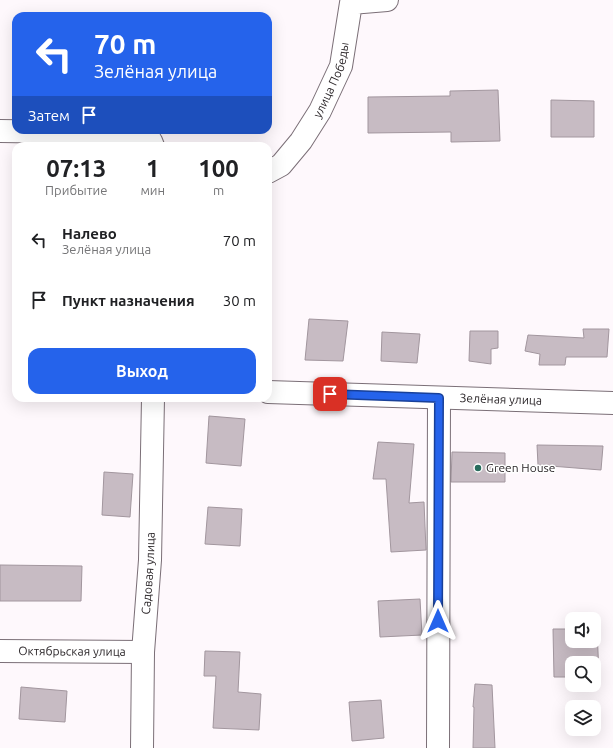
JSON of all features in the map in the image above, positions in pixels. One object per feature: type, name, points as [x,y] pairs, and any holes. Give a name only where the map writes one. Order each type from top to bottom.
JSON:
[{"type":"street","name":"улица Победы","points":[[272,170],[281,165],[301,141],[320,111],[341,66],[351,2],[387,0]]},
{"type":"street","points":[[0,131],[12,132]]},
{"type":"street","points":[[49,134],[146,140]]},
{"type":"street","name":"Зелёная улица","points":[[272,392],[613,403]]},
{"type":"street","points":[[438,748],[439,398]]},
{"type":"street","name":"Садовая улица","points":[[142,748],[143,652],[150,560],[153,402]]},
{"type":"street","name":"Октябрьская улица","points":[[0,651],[143,652]]},
{"type":"building","points":[[498,90],[500,141],[451,142],[451,132],[368,133],[368,97],[450,96],[450,91]]},
{"type":"building","points":[[551,100],[594,101],[594,137],[551,137]]},
{"type":"building","points":[[309,319],[348,321],[343,361],[305,360]]},
{"type":"building","points":[[583,329],[609,329],[607,357],[566,357],[565,365],[539,365],[540,354],[525,351],[528,335],[584,338]]},
{"type":"building","points":[[470,331],[498,331],[498,348],[491,349],[491,364],[469,361]]},
{"type":"building","points":[[382,332],[420,334],[417,363],[381,361]]},
{"type":"building","points":[[209,416],[245,419],[241,466],[206,463]]},
{"type":"building","points":[[378,442],[414,444],[409,503],[424,502],[426,550],[391,552],[386,479],[373,479]]},
{"type":"building","points":[[537,445],[603,446],[601,470],[538,465]]},
{"type":"building","name":"Green House","points":[[452,452],[505,453],[505,482],[451,482]]},
{"type":"building","points":[[104,472],[133,474],[130,517],[102,515]]},
{"type":"building","points":[[208,507],[242,509],[240,546],[205,544]]},
{"type":"building","points":[[0,565],[82,566],[81,601],[0,601]]},
{"type":"building","points":[[420,599],[422,635],[380,637],[378,601]]},
{"type":"building","points":[[553,629],[565,629],[565,648],[598,648],[598,656],[565,656],[565,677],[554,677]]},
{"type":"building","points":[[205,651],[240,652],[238,692],[261,694],[259,730],[213,728],[216,676],[204,676]]},
{"type":"building","points":[[475,684],[492,685],[495,748],[473,748],[473,707]]},
{"type":"building","points":[[21,687],[67,691],[65,722],[19,719]]},
{"type":"building","points":[[381,700],[384,738],[352,741],[349,702]]},
{"type":"place","name":"Green House","points":[[478,468]]},
{"type":"route","points":[[330,394],[439,398],[438,621]]}]
